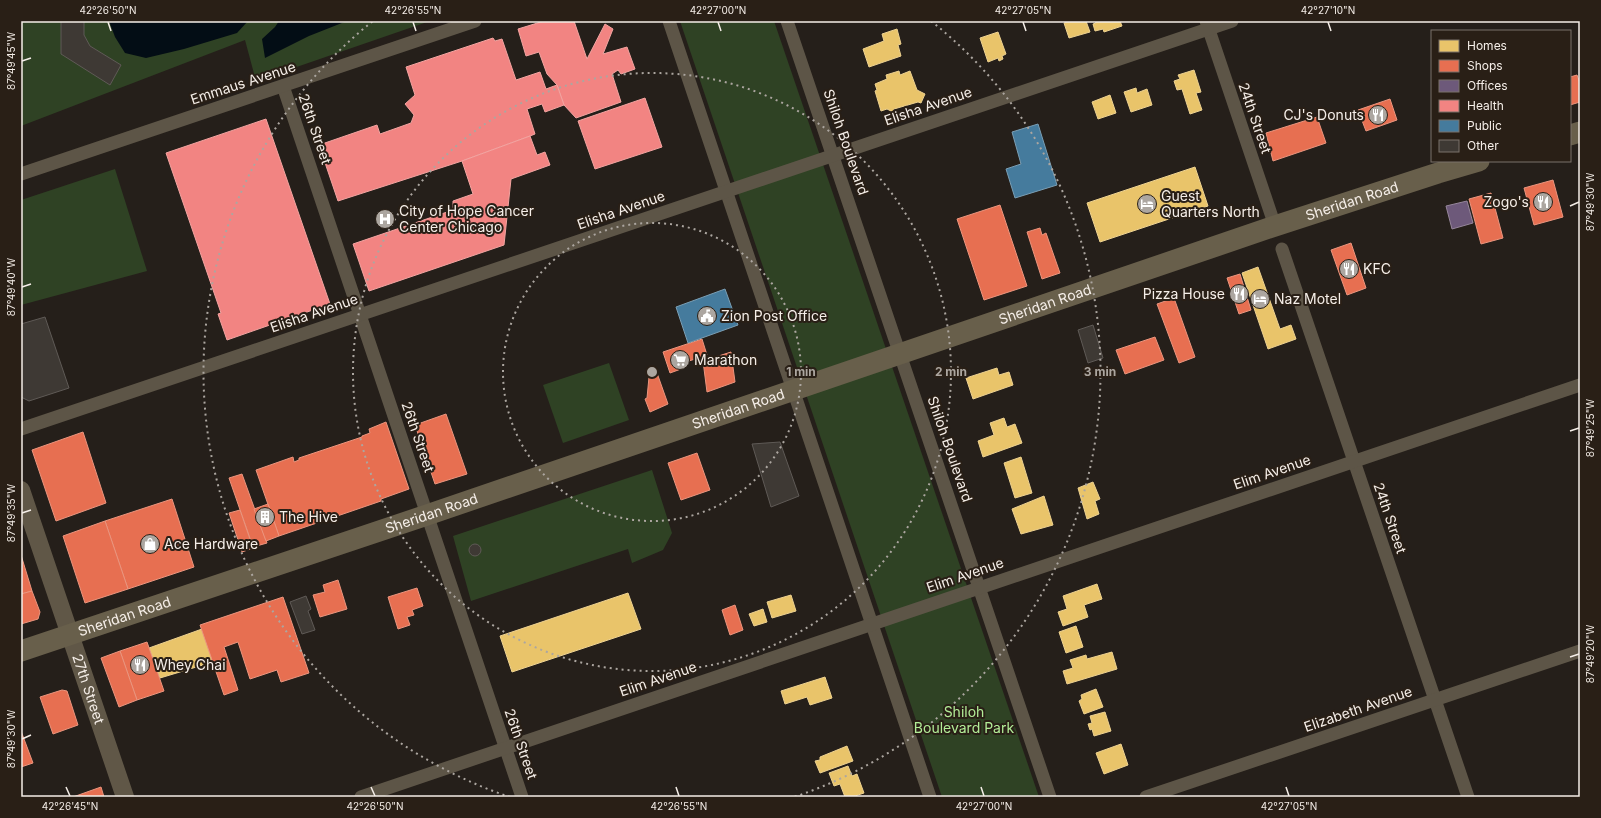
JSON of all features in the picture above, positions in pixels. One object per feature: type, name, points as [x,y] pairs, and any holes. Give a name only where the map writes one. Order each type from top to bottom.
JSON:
[{"type":"main road","name":"Sheridan Road","points":[[21,651],[428,515],[1275,226],[1476,162]]},
{"type":"street","name":"Emmaus Avenue","points":[[21,174],[475,21]]},
{"type":"street","points":[[669,21],[930,797]]},
{"type":"street","name":"Shiloh Boulevard","points":[[787,21],[1050,797]]},
{"type":"street","name":"Elisha Avenue","points":[[21,429],[833,155],[1207,25],[1232,21]]},
{"type":"street","name":"24th Street","points":[[1207,25],[1275,226]]},
{"type":"street","name":"26th Street","points":[[283,86],[522,797]]},
{"type":"street","name":"24th Street","points":[[1282,249],[1468,797]]},
{"type":"street","name":"Elim Avenue","points":[[361,797],[1580,385]]},
{"type":"street","name":"27th Street","points":[[21,490],[125,797]]},
{"type":"street","name":"Elizabeth Avenue","points":[[1146,797],[1580,651]]},
{"type":"green space","points":[[21,21],[430,21],[256,81],[245,40],[21,126]]},
{"type":"green space","name":"Shiloh Boulevard Park","points":[[680,21],[774,21],[1039,797],[942,797]]},
{"type":"green space","points":[[115,169],[147,271],[21,305],[21,200]]},
{"type":"green space","points":[[609,363],[629,420],[563,443],[543,385]]},
{"type":"green space","points":[[652,470],[672,533],[663,550],[632,563],[628,549],[471,601],[453,536]]},
{"type":"shaded area","points":[[109,21],[248,21],[237,33],[184,49],[146,58],[125,53],[115,37]]},
{"type":"shaded area","points":[[279,21],[347,21],[309,36],[265,58],[262,39],[275,27]]},
{"type":"building: Homes","points":[[1071,21],[1086,21],[1090,32],[1069,38],[1064,23]]},
{"type":"building: Homes","points":[[1095,21],[1120,21],[1122,26],[1104,32],[1103,29],[1095,31],[1093,24],[1096,23]]},
{"type":"building: Homes","points":[[897,29],[901,44],[898,45],[901,56],[869,67],[863,49],[884,41],[882,34]]},
{"type":"building: Homes","points":[[998,32],[1006,54],[1002,56],[1003,59],[999,61],[998,58],[988,62],[980,38]]},
{"type":"building: Homes","points":[[1194,70],[1201,92],[1196,93],[1202,110],[1190,114],[1182,89],[1177,90],[1174,81],[1180,79],[1178,75]]},
{"type":"building: Homes","points":[[899,71],[900,75],[910,71],[917,90],[925,94],[921,103],[918,102],[894,109],[893,112],[887,109],[881,111],[875,91],[877,90],[875,84],[887,79],[886,75]]},
{"type":"building: Homes","points":[[1136,88],[1137,93],[1147,89],[1152,105],[1131,112],[1124,92]]},
{"type":"building: Homes","points":[[1110,95],[1116,113],[1098,119],[1092,102]]},
{"type":"building: Homes","name":"Guest Quarters North","points":[[1195,167],[1208,206],[1100,242],[1087,203]]},
{"type":"building: Homes","name":"Naz Motel","points":[[1258,267],[1280,329],[1291,325],[1296,339],[1268,349],[1242,273]]},
{"type":"building: Homes","points":[[997,368],[999,375],[1009,372],[1013,385],[973,399],[966,378]]},
{"type":"building: Homes","points":[[1004,418],[1007,427],[1015,424],[1022,443],[983,457],[978,441],[994,435],[990,423]]},
{"type":"building: Homes","points":[[1021,457],[1032,493],[1015,498],[1004,463]]},
{"type":"building: Homes","points":[[1093,482],[1100,499],[1095,501],[1099,514],[1087,519],[1078,488]]},
{"type":"building: Homes","points":[[1044,496],[1053,525],[1021,534],[1012,509]]},
{"type":"building: Homes","points":[[1097,584],[1102,599],[1084,605],[1088,617],[1063,626],[1058,612],[1067,609],[1063,596]]},
{"type":"building: Homes","points":[[628,593],[641,629],[512,672],[500,636]]},
{"type":"building: Homes","points":[[791,595],[796,611],[772,618],[767,602]]},
{"type":"building: Homes","points":[[763,609],[767,622],[754,626],[749,614]]},
{"type":"building: Homes","points":[[1076,626],[1083,647],[1066,653],[1059,632]]},
{"type":"building: Homes","points":[[202,629],[213,662],[160,678],[149,648]]},
{"type":"building: Homes","points":[[1112,652],[1117,669],[1067,684],[1063,671],[1073,668],[1070,660],[1086,655],[1087,659]]},
{"type":"building: Homes","points":[[825,677],[832,698],[810,705],[807,697],[785,704],[781,691]]},
{"type":"building: Homes","points":[[1096,689],[1103,707],[1084,714],[1079,701],[1082,699],[1081,695]]},
{"type":"building: Homes","points":[[1105,712],[1111,731],[1094,736],[1092,729],[1090,730],[1088,724],[1092,723],[1090,716]]},
{"type":"building: Homes","points":[[1121,744],[1128,765],[1104,774],[1096,753]]},
{"type":"building: Homes","points":[[847,746],[853,761],[820,773],[815,761],[820,760],[820,757]]},
{"type":"building: Homes","points":[[848,766],[852,776],[857,774],[864,793],[852,797],[845,797],[840,784],[834,786],[829,773]]},
{"type":"building: Shops","points":[[1577,75],[1580,83],[1580,102],[1571,105],[1571,77]]},
{"type":"building: Shops","name":"CJ's Donuts","points":[[1390,99],[1397,120],[1366,131],[1358,110]]},
{"type":"building: Shops","points":[[1317,117],[1326,143],[1273,161],[1266,133]]},
{"type":"building: Shops","name":"Zogo's","points":[[1553,180],[1563,217],[1534,225],[1524,188]]},
{"type":"building: Shops","points":[[1491,193],[1503,238],[1481,244],[1469,199]]},
{"type":"building: Shops","points":[[1000,205],[1027,286],[984,300],[957,219]]},
{"type":"building: Shops","points":[[1040,228],[1042,235],[1046,233],[1060,273],[1042,279],[1027,232]]},
{"type":"building: Shops","name":"KFC","points":[[1351,243],[1366,288],[1347,295],[1331,250]]},
{"type":"building: Shops","name":"Pizza House","points":[[1240,274],[1251,310],[1239,314],[1227,278]]},
{"type":"building: Shops","points":[[1174,298],[1195,357],[1179,363],[1157,304]]},
{"type":"building: Shops","points":[[1155,337],[1164,360],[1125,374],[1116,350]]},
{"type":"building: Shops","name":"Marathon","points":[[702,339],[707,355],[680,364],[681,369],[670,373],[663,352]]},
{"type":"building: Shops","name":"Marathon","points":[[731,352],[735,382],[707,392],[703,361]]},
{"type":"building: Shops","points":[[657,373],[668,404],[650,412],[645,399],[647,398],[649,377]]},
{"type":"building: Shops","points":[[446,414],[467,474],[435,484],[415,425]]},
{"type":"building: Shops","points":[[386,422],[409,489],[381,499],[381,501],[279,536],[256,470],[293,457],[294,462],[299,460],[299,458],[362,437],[370,433],[369,429]]},
{"type":"building: Shops","points":[[83,432],[106,503],[56,521],[32,450]]},
{"type":"building: Shops","points":[[697,453],[710,490],[681,500],[668,463]]},
{"type":"building: Shops","points":[[242,474],[267,543],[253,547],[229,478]]},
{"type":"building: Shops","name":"Ace Hardware","points":[[172,499],[194,567],[128,589],[105,521]]},
{"type":"building: Shops","name":"The Hive","points":[[268,504],[279,536],[266,541],[254,509]]},
{"type":"building: Shops","points":[[240,510],[253,548],[242,552],[229,513]]},
{"type":"building: Shops","points":[[105,521],[128,589],[85,603],[63,536]]},
{"type":"building: Shops","points":[[21,555],[32,591],[21,594]]},
{"type":"building: Shops","points":[[338,580],[347,609],[320,617],[313,595],[325,592],[323,585]]},
{"type":"building: Shops","points":[[417,588],[423,606],[412,610],[414,615],[407,617],[410,625],[398,629],[388,597]]},
{"type":"building: Shops","points":[[32,591],[40,612],[38,619],[21,624],[21,594]]},
{"type":"building: Shops","points":[[283,597],[309,673],[281,682],[277,670],[250,679],[238,642],[224,647],[238,690],[224,695],[200,625]]},
{"type":"building: Shops","points":[[735,605],[743,630],[730,635],[722,610]]},
{"type":"building: Shops","name":"Whey Chai","points":[[147,642],[164,691],[137,700],[120,651]]},
{"type":"building: Shops","points":[[120,651],[137,700],[119,707],[101,658]]},
{"type":"building: Shops","points":[[62,690],[67,691],[78,725],[53,734],[40,697]]},
{"type":"building: Shops","points":[[21,731],[33,763],[21,767]]},
{"type":"building: Shops","points":[[101,787],[104,797],[73,797]]},
{"type":"building: Offices","points":[[1467,201],[1473,223],[1452,229],[1446,206]]},
{"type":"building: Health","points":[[544,21],[574,21],[587,59],[605,24],[613,29],[603,54],[627,47],[635,69],[621,74],[618,70],[612,74],[621,102],[576,118],[564,105],[557,85],[547,74],[539,52],[526,56],[518,29]]},
{"type":"building: Health","points":[[493,38],[495,41],[502,39],[516,80],[540,72],[546,89],[557,85],[564,105],[545,112],[542,104],[527,109],[535,134],[462,161],[338,201],[319,145],[377,125],[380,134],[411,123],[414,115],[405,104],[415,95],[406,67]]},
{"type":"building: Health","points":[[645,98],[662,147],[595,169],[578,121]]},
{"type":"building: Health","points":[[266,119],[330,304],[227,340],[218,314],[221,313],[166,153]]},
{"type":"building: Health","points":[[530,136],[537,155],[545,152],[550,165],[511,179],[504,245],[369,291],[353,244],[453,210],[453,201],[473,194],[462,161]]},
{"type":"building: Public","points":[[1038,124],[1057,185],[1015,198],[1006,169],[1021,164],[1012,132]]},
{"type":"building: Public","name":"Zion Post Office","points":[[725,289],[738,325],[688,343],[676,307]]},
{"type":"building: Other","points":[[61,21],[84,21],[84,35],[90,46],[121,65],[110,85],[61,54]]},
{"type":"building: Other","points":[[45,317],[69,388],[29,401],[21,397],[21,324]]},
{"type":"building: Other","points":[[1093,325],[1103,358],[1088,363],[1078,330]]},
{"type":"building: Other","points":[[780,442],[799,496],[771,507],[752,444]]},
{"type":"building: Other","points":[[473,544],[477,544],[481,550],[477,556],[473,556],[469,552],[469,548]]},
{"type":"building: Other","points":[[306,596],[311,609],[308,611],[315,630],[302,634],[290,602]]},
{"type":"place","name":"CJ's Donuts","points":[[1378,115]]},
{"type":"place","name":"Zogo's","points":[[1543,202]]},
{"type":"place","name":"Guest Quarters North","points":[[1147,204]]},
{"type":"place","name":"City of Hope Cancer Center Chicago","points":[[385,219]]},
{"type":"place","name":"KFC","points":[[1349,269]]},
{"type":"place","name":"Pizza House","points":[[1239,294]]},
{"type":"place","name":"Naz Motel","points":[[1260,299]]},
{"type":"place","name":"Zion Post Office","points":[[707,316]]},
{"type":"place","name":"Marathon","points":[[680,360]]},
{"type":"place","name":"The Hive","points":[[265,517]]},
{"type":"place","name":"Ace Hardware","points":[[150,544]]},
{"type":"place","name":"Whey Chai","points":[[140,665]]}]
